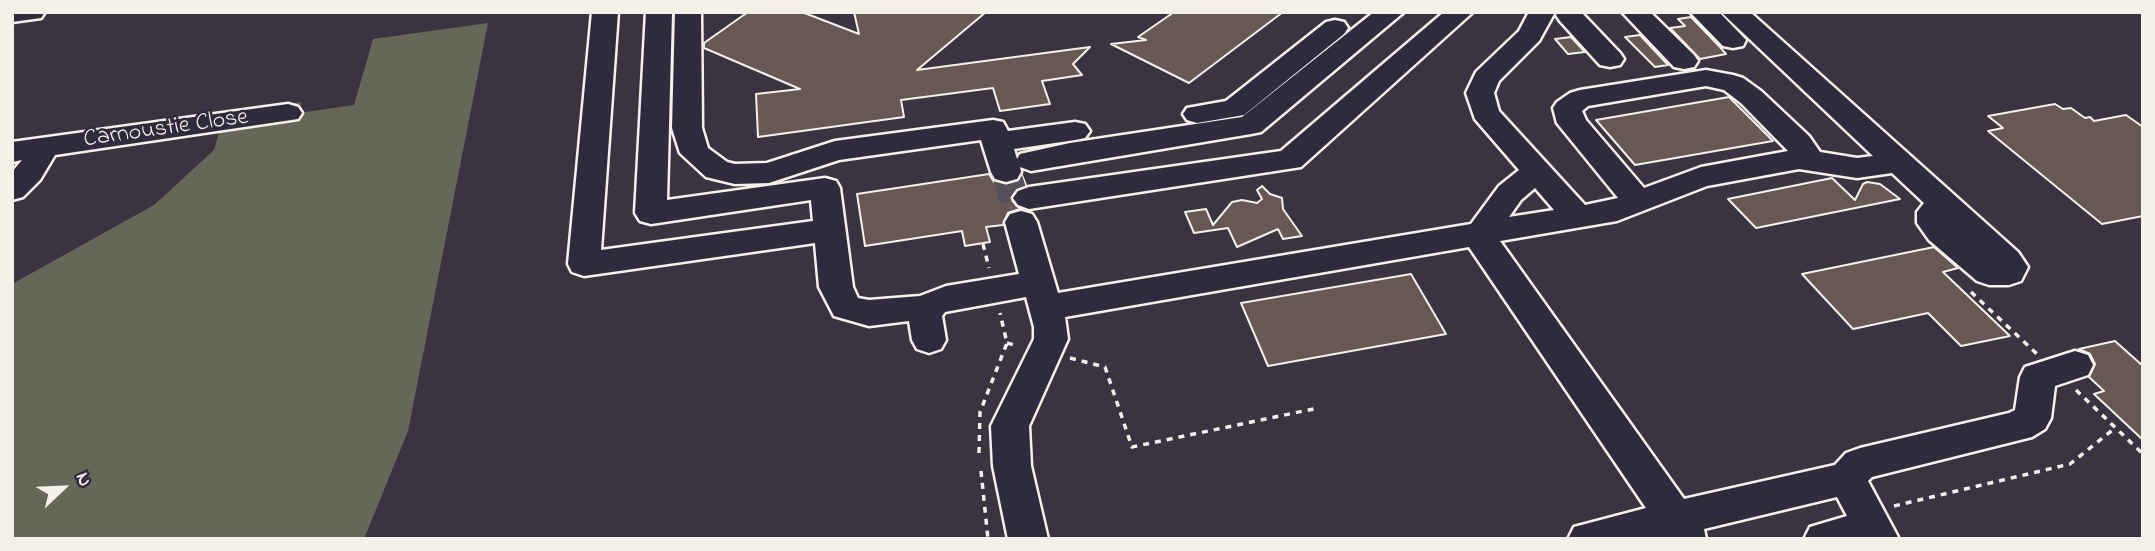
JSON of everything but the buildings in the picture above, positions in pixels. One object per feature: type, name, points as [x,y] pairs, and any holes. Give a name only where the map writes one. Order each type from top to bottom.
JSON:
[{"type":"street","points":[[12,14],[32,12]]},
{"type":"street","points":[[605,12],[584,264],[831,230]]},
{"type":"street","points":[[659,12],[651,213],[825,188],[836,288],[846,307],[869,313],[914,308],[928,325],[939,300],[994,290],[1042,296],[1479,236],[1617,210],[1701,177],[1799,159],[1857,168],[1898,162]]},
{"type":"street","points":[[688,12],[687,128],[695,153],[717,170],[735,174],[769,173],[835,151],[993,129],[997,142],[1018,167],[1070,153],[1251,125],[1391,12]]},
{"type":"street","points":[[997,142],[1234,109],[1355,12]]},
{"type":"street","points":[[1028,539],[1012,466],[1010,426],[1014,411],[1051,339],[1051,327],[1025,210],[1290,160],[1460,12]]},
{"type":"street","points":[[1635,12],[1684,61]]},
{"type":"street","points":[[1703,12],[1734,26],[1944,203]]},
{"type":"street","points":[[1578,218],[1485,114],[1480,93],[1486,78],[1530,34],[1559,14],[1611,60]]},
{"type":"street","points":[[1639,202],[1572,123],[1567,108],[1580,99],[1706,78],[1733,84],[1751,97],[1798,143],[1805,153],[1799,159]]},
{"type":"street","name":"Carnoustie Close","points":[[12,152],[288,114]]},
{"type":"street","points":[[12,190],[29,173],[45,148]]},
{"type":"street","points":[[1479,236],[1510,194],[1535,172]]},
{"type":"street","points":[[1479,236],[1682,529]]},
{"type":"street","points":[[1588,539],[1682,529],[1847,478],[1860,464],[2020,426],[2032,418],[2038,377],[2075,365]]},
{"type":"street","points":[[1824,539],[1872,526],[1847,478]]},
{"type":"path","points":[[983,243],[1007,343],[982,405],[978,425],[988,539]]},
{"type":"path","points":[[1007,343],[1105,366],[1132,447],[1318,408]]},
{"type":"path","points":[[1872,526],[2070,464],[2115,428]]},
{"type":"green space","points":[[488,23],[408,431],[364,539],[12,539],[12,284],[154,205],[214,150],[225,113],[301,102],[299,113],[354,105],[373,39]]},
{"type":"tunnel","points":[[1006,172],[1021,222]]}]
